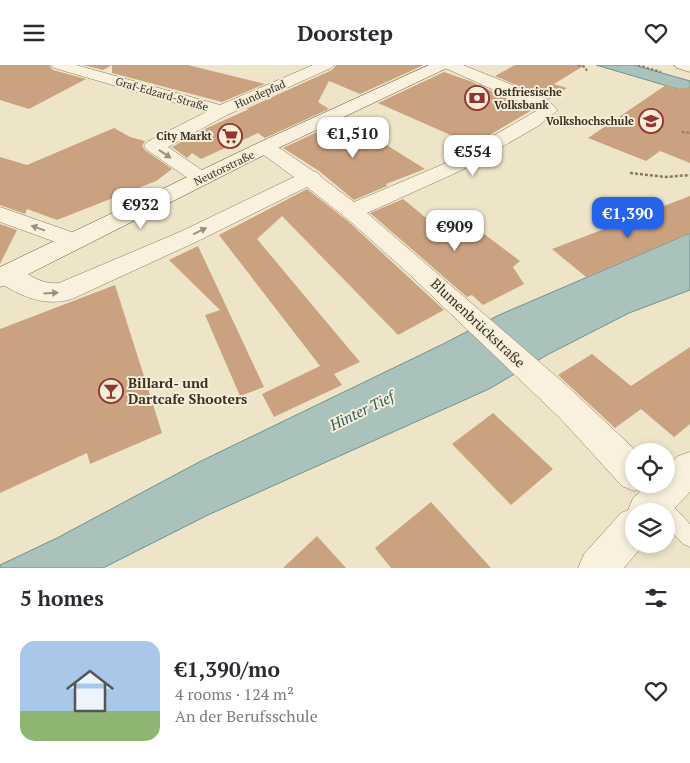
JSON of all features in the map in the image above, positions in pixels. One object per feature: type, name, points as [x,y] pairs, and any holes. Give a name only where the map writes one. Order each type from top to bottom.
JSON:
[{"type":"street","name":"Graf-Edzard-Straße","points":[[59,65],[221,111]]},
{"type":"street","name":"Hundepfad","points":[[221,111],[326,65]]},
{"type":"street","name":"Neutorstraße","points":[[3,276],[265,147],[442,65]]},
{"type":"street","points":[[353,211],[454,167],[532,122],[549,110],[546,105],[535,100],[450,65]]},
{"type":"street","points":[[682,65],[690,67]]},
{"type":"street","name":"Graf-Edzard-Straße","points":[[202,179],[154,146],[200,124],[221,111]]},
{"type":"street","name":"Blumenbrückstraße","points":[[265,147],[311,177],[400,250],[602,438],[649,503]]},
{"type":"street","name":"Neutorstraße","points":[[3,276],[38,293],[47,294],[63,291],[190,236],[311,177]]},
{"type":"street","points":[[0,214],[76,241]]},
{"type":"street","points":[[649,503],[690,468]]},
{"type":"street","points":[[598,568],[625,534]]},
{"type":"lane","name":"Blumenbrückstraße","points":[[675,525],[690,537]]},
{"type":"path","points":[[578,65],[585,67],[587,71]]},
{"type":"path","points":[[682,132],[690,133]]},
{"type":"path","points":[[630,173],[666,177],[690,175]]},
{"type":"water","points":[[596,65],[634,65],[690,81],[690,88],[681,90]]},
{"type":"water","name":"Hinter Tief","points":[[690,233],[690,290],[629,313],[547,355],[489,389],[208,515],[103,568],[0,568],[0,565],[57,538],[201,461],[499,315]]},
{"type":"building","points":[[0,65],[49,65],[53,70],[86,79],[29,109],[0,100]]},
{"type":"building","points":[[83,65],[112,65],[103,70]]},
{"type":"building","points":[[112,65],[188,65],[265,84],[222,102],[112,73]]},
{"type":"building","points":[[336,65],[424,65],[360,94],[329,81],[318,102],[329,109],[265,138],[258,133],[201,159],[192,153],[187,158],[172,147],[207,128],[249,109],[246,109],[332,70]]},
{"type":"building","points":[[515,65],[585,65],[554,84],[567,88],[550,99],[495,76]]},
{"type":"building","points":[[444,72],[470,81],[532,110],[473,145],[378,103]]},
{"type":"building","name":"Volkshochschule","points":[[666,85],[678,89],[690,87],[690,163],[660,151],[646,161],[588,138]]},
{"type":"building","points":[[345,119],[425,169],[386,184],[387,186],[354,200],[319,171],[283,148]]},
{"type":"building","points":[[114,128],[130,137],[145,141],[142,146],[146,151],[172,169],[156,181],[57,220],[27,209],[25,214],[0,205],[0,157],[27,165]]},
{"type":"building","points":[[307,189],[350,223],[444,310],[398,335],[282,216],[257,239],[360,362],[334,374],[342,385],[274,417],[262,394],[320,366],[219,235]]},
{"type":"building","points":[[690,196],[690,233],[586,277],[552,249]]},
{"type":"building","points":[[403,199],[436,226],[456,217],[468,226],[471,224],[520,261],[513,267],[524,284],[483,305],[472,295],[467,297],[370,213]]},
{"type":"building","points":[[0,224],[17,230],[0,264]]},
{"type":"building","points":[[198,246],[264,387],[240,396],[205,315],[220,310],[169,260]]},
{"type":"building","points":[[115,285],[162,433],[90,464],[87,453],[0,493],[0,329]]},
{"type":"building","points":[[690,347],[690,424],[674,437],[641,409],[615,428],[558,375],[592,354],[631,386]]},
{"type":"building","points":[[493,413],[553,469],[511,505],[452,444]]},
{"type":"building","points":[[431,502],[491,568],[391,568],[375,548]]},
{"type":"building","points":[[317,536],[346,568],[283,568]]},
{"type":"place","name":"Ostfriesische Volksbank","points":[[477,98]]},
{"type":"place","name":"Volkshochschule","points":[[651,121]]},
{"type":"place","name":"City Markt","points":[[230,136]]},
{"type":"place","name":"Billard- und Dartcafe Shooters","points":[[111,391]]}]
